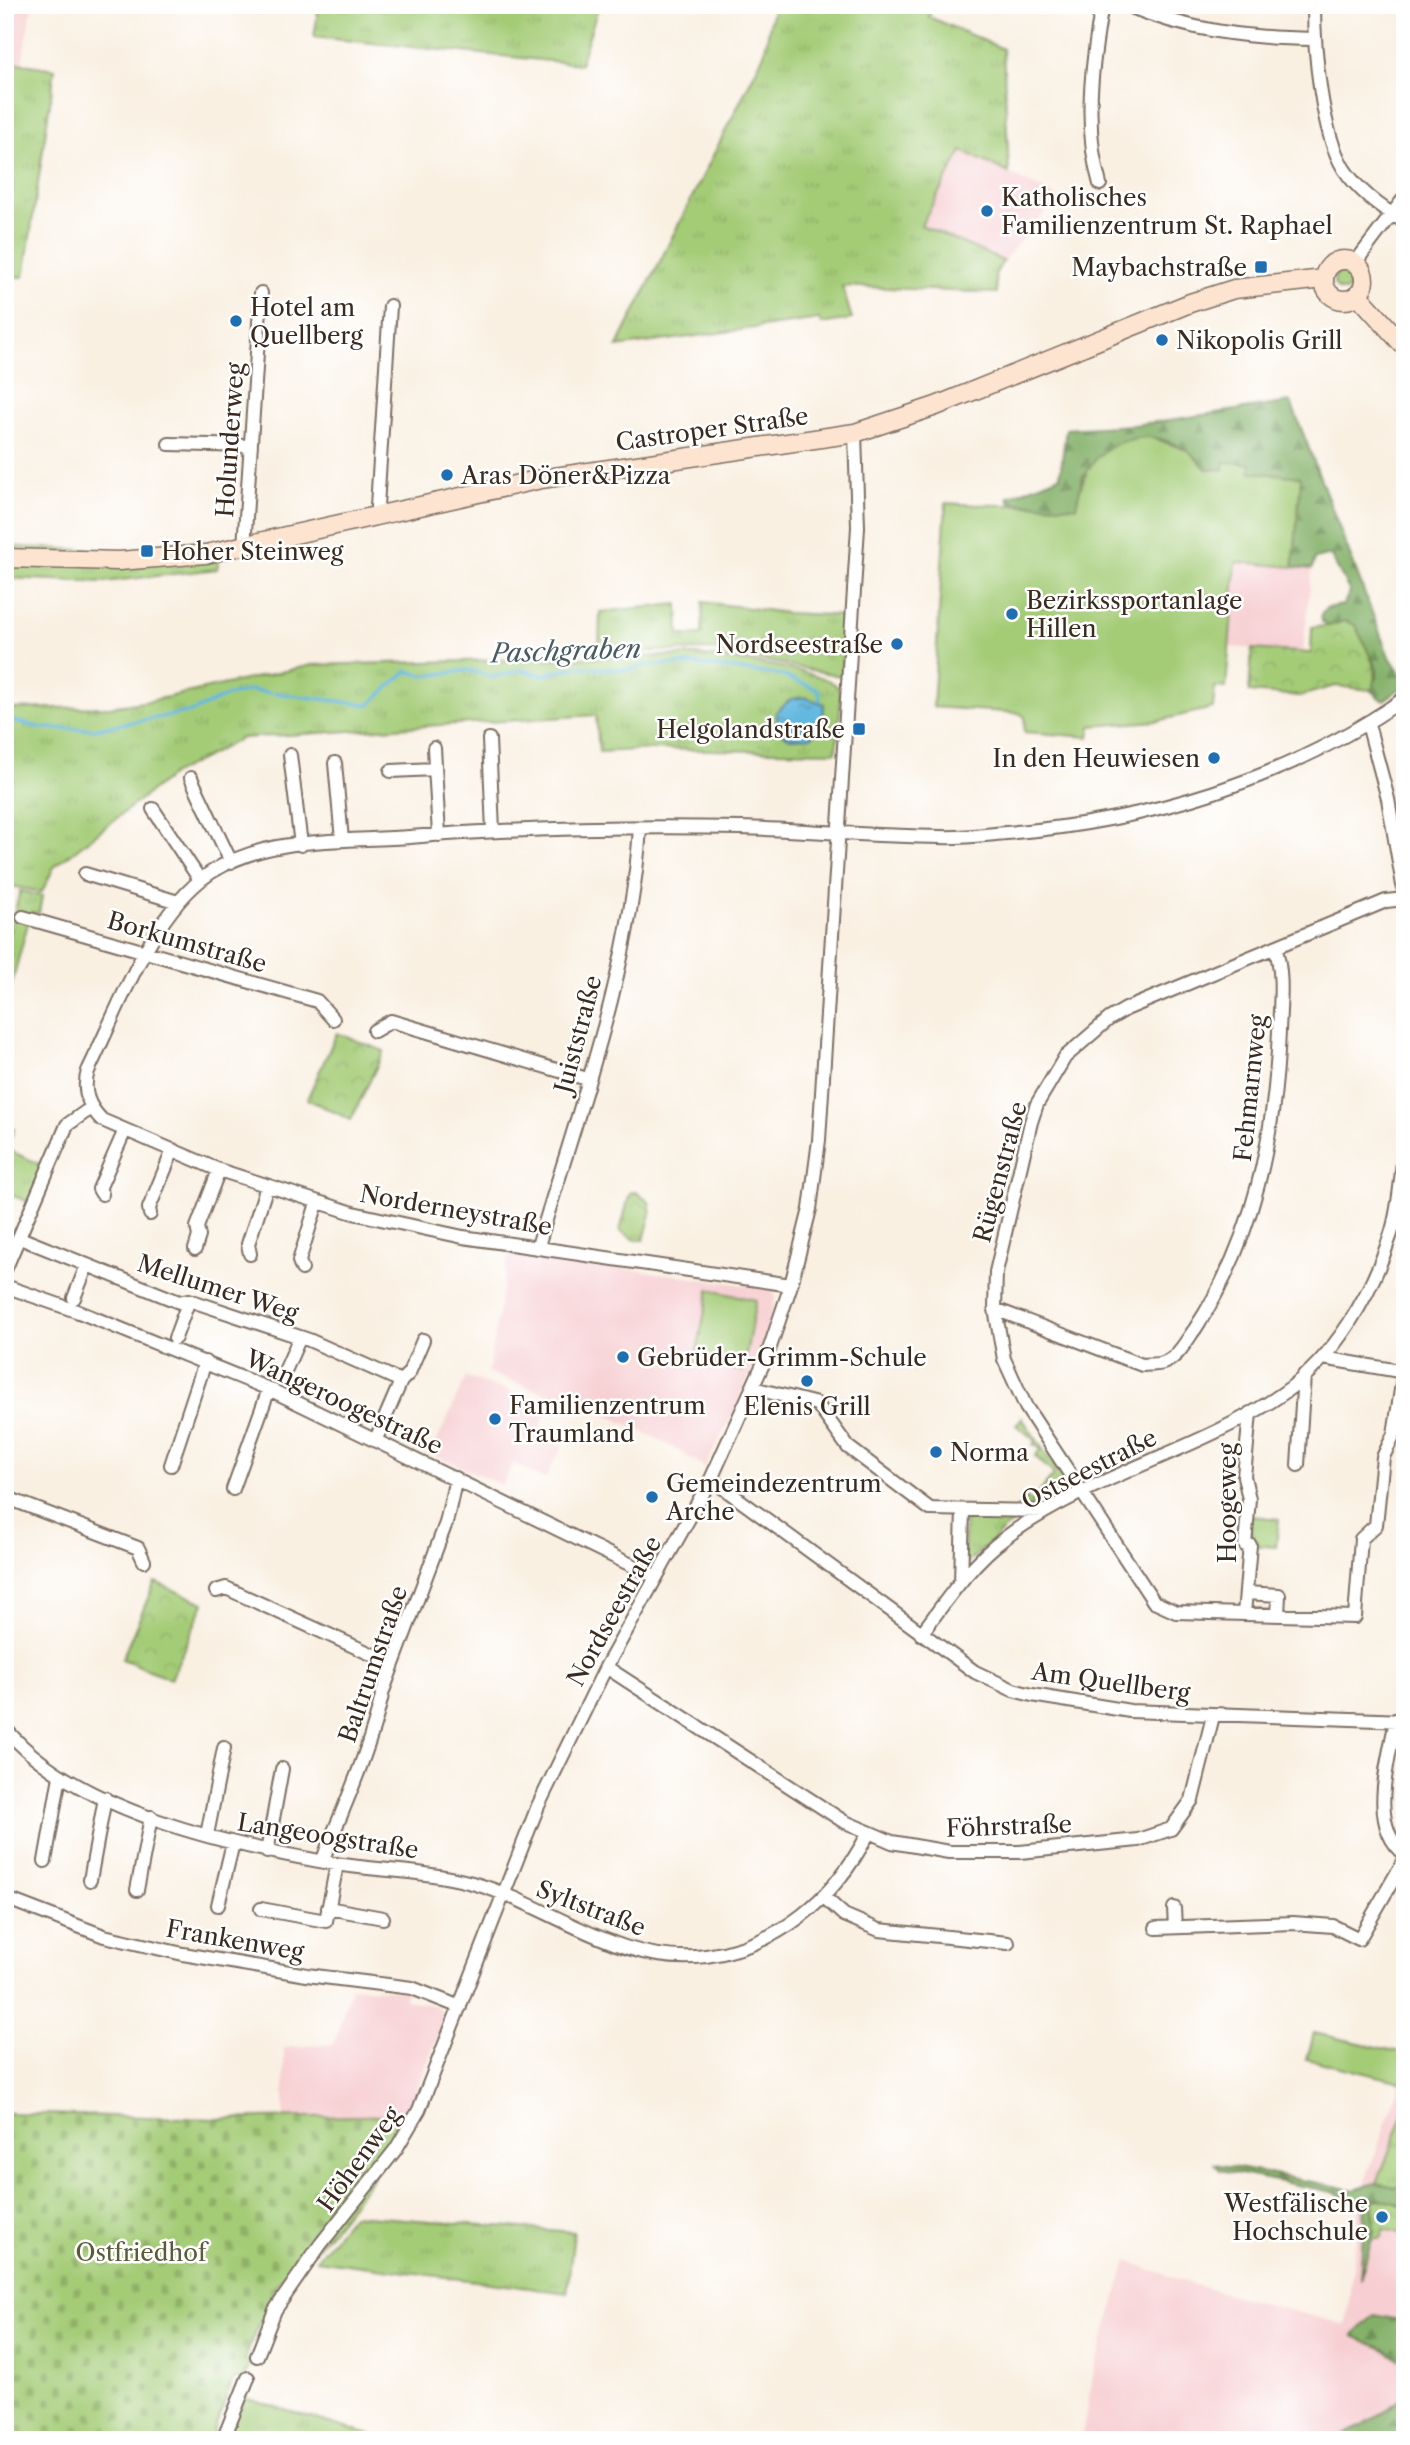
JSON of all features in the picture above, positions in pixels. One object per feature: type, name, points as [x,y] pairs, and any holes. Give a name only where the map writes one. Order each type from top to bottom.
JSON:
[{"type":"main road","name":"Castroper Straße","points":[[5,558],[118,561],[206,554],[541,479],[855,433],[936,406],[1189,303],[1234,289],[1324,279],[1332,264],[1343,260],[1355,263]]},
{"type":"main road","points":[[1324,279],[1326,291],[1335,299],[1347,300],[1358,295],[1364,278],[1355,263]]},
{"type":"main road","points":[[1358,295],[1405,347]]},
{"type":"street","points":[[1100,184],[1093,141],[1091,85],[1102,5]]},
{"type":"street","points":[[1126,5],[1176,24],[1231,35],[1314,39]]},
{"type":"street","points":[[1314,5],[1314,39],[1321,93],[1342,167],[1360,190],[1405,222]]},
{"type":"street","points":[[1355,263],[1405,197]]},
{"type":"street","name":"Holunderweg","points":[[244,547],[261,293]]},
{"type":"street","points":[[380,517],[377,506],[390,306]]},
{"type":"street","name":"Nordseestraße","points":[[503,1895],[538,1806],[606,1667],[711,1479],[753,1388],[791,1285],[811,1200],[819,1140],[858,527],[855,433]]},
{"type":"street","points":[[169,444],[251,446]]},
{"type":"street","points":[[5,1270],[67,1125],[90,1108],[85,1083],[88,1071],[162,923],[200,880],[231,862],[254,853],[342,840],[493,831],[640,828],[840,830],[942,838],[1099,823],[1156,810],[1269,772],[1368,724],[1405,698]]},
{"type":"street","points":[[1368,724],[1388,799],[1405,898]]},
{"type":"street","points":[[489,739],[493,831]]},
{"type":"street","points":[[434,748],[439,835]]},
{"type":"street","points":[[290,755],[301,845]]},
{"type":"street","points":[[335,763],[342,840]]},
{"type":"street","points":[[391,771],[435,769]]},
{"type":"street","points":[[191,778],[231,862]]},
{"type":"street","points":[[153,809],[200,880]]},
{"type":"street","name":"Juiststraße","points":[[538,1247],[600,1043],[637,875],[640,828]]},
{"type":"street","points":[[85,874],[178,902]]},
{"type":"street","name":"Rügenstraße","points":[[1404,1372],[1394,1434],[1383,1457],[1376,1525],[1361,1539],[1355,1617],[1176,1612],[1154,1602],[1016,1388],[1004,1359],[995,1309],[1000,1246],[1031,1122],[1037,1104],[1065,1057],[1087,1036],[1126,1009],[1386,901],[1405,898]]},
{"type":"street","name":"Borkumstraße","points":[[23,917],[317,1001],[333,1019]]},
{"type":"street","name":"Fehmarnweg","points":[[995,1309],[1142,1365],[1163,1363],[1178,1354],[1218,1294],[1241,1238],[1264,1167],[1273,1106],[1278,1042],[1281,966],[1275,947]]},
{"type":"street","points":[[373,1031],[391,1021],[587,1079]]},
{"type":"street","name":"Norderneystraße","points":[[90,1108],[102,1120],[219,1170],[317,1202],[463,1237],[791,1285]]},
{"type":"street","points":[[102,1194],[99,1189],[125,1130]]},
{"type":"street","name":"Ostseestraße","points":[[921,1634],[961,1582],[1003,1539],[1081,1492],[1250,1413],[1284,1393],[1323,1358],[1367,1294],[1392,1232],[1405,1145]]},
{"type":"street","points":[[150,1214],[149,1208],[173,1150]]},
{"type":"street","points":[[195,1250],[199,1236],[197,1227],[219,1170]]},
{"type":"street","points":[[250,1254],[248,1244],[267,1186]]},
{"type":"street","points":[[302,1269],[299,1261],[317,1202]]},
{"type":"street","name":"Mellumer Weg","points":[[20,1238],[180,1302],[189,1300],[300,1337],[401,1381]]},
{"type":"street","points":[[74,1298],[87,1265]]},
{"type":"street","name":"Wangeroogestraße","points":[[5,1286],[270,1389],[656,1577]]},
{"type":"street","points":[[175,1338],[189,1300]]},
{"type":"street","points":[[281,1380],[300,1337]]},
{"type":"street","points":[[376,1439],[401,1381],[409,1373],[423,1340]]},
{"type":"street","points":[[1323,1358],[1404,1372]]},
{"type":"street","points":[[172,1465],[205,1362]]},
{"type":"street","points":[[1298,1465],[1304,1375]]},
{"type":"street","points":[[753,1388],[817,1404],[848,1447],[930,1509],[1046,1511]]},
{"type":"street","points":[[233,1489],[270,1389]]},
{"type":"street","name":"Hoogeweg","points":[[1244,1614],[1250,1545],[1245,1545],[1249,1499],[1244,1476],[1250,1413]]},
{"type":"street","name":"Baltrumstraße","points":[[323,1861],[329,1836],[342,1813],[377,1718],[393,1664],[446,1524],[456,1478]]},
{"type":"street","name":"Am Quellberg","points":[[711,1479],[975,1672],[1013,1690],[1117,1709],[1213,1716],[1401,1720]]},
{"type":"street","points":[[5,1497],[138,1548],[144,1561]]},
{"type":"street","points":[[961,1582],[963,1510]]},
{"type":"street","points":[[216,1591],[226,1588],[272,1606],[393,1664]]},
{"type":"street","name":"Hoogeweg","points":[[1245,1593],[1279,1595],[1278,1615]]},
{"type":"street","name":"Föhrstraße","points":[[606,1667],[817,1806],[868,1834],[920,1848],[979,1853],[1018,1852],[1154,1836],[1179,1822],[1192,1800],[1213,1716]]},
{"type":"street","points":[[1401,1720],[1385,1777],[1384,1808],[1391,1842],[1405,1854]]},
{"type":"street","name":"Langeoogstraße","points":[[5,1728],[20,1745],[60,1776],[151,1817],[267,1852],[337,1864],[443,1876],[476,1884],[503,1895]]},
{"type":"street","points":[[206,1835],[224,1748]]},
{"type":"street","points":[[267,1852],[282,1769]]},
{"type":"street","points":[[45,1861],[60,1776]]},
{"type":"street","points":[[90,1880],[105,1798]]},
{"type":"street","points":[[137,1890],[151,1817]]},
{"type":"street","name":"Syltstraße","points":[[503,1895],[615,1945],[680,1957],[734,1952],[778,1932],[825,1898],[844,1875],[868,1834]]},
{"type":"street","points":[[218,1905],[233,1843]]},
{"type":"street","points":[[1156,1928],[1293,1923],[1333,1926],[1359,1939],[1405,1859]]},
{"type":"street","points":[[261,1909],[326,1921],[337,1864]]},
{"type":"street","name":"Höhenweg","points":[[257,2356],[275,2310],[320,2245],[396,2150],[413,2122],[503,1895]]},
{"type":"street","name":"Frankenweg","points":[[5,1898],[104,1936],[183,1954],[412,1988],[460,2007]]},
{"type":"street","points":[[825,1898],[844,1915],[879,1930],[1008,1943]]},
{"type":"street","points":[[328,1908],[383,1919]]},
{"type":"street","points":[[1174,1908],[1175,1927]]},
{"type":"street","points":[[223,2440],[248,2378]]},
{"type":"shaded area","points":[[5,5],[32,5],[22,64],[5,61]]},
{"type":"shaded area","name":"Katholisches Familienzentrum St. Raphael","points":[[962,151],[1058,197],[1003,261],[920,225]]},
{"type":"shaded area","points":[[1236,562],[1312,569],[1303,652],[1230,647]]},
{"type":"shaded area","name":"Gebrüder-Grimm-Schule","points":[[509,1252],[771,1289],[775,1298],[763,1344],[734,1412],[705,1467],[662,1441],[611,1417],[488,1373]]},
{"type":"shaded area","name":"Familienzentrum Traumland","points":[[466,1377],[550,1405],[537,1434],[563,1445],[545,1479],[513,1463],[502,1485],[431,1454]]},
{"type":"shaded area","points":[[351,1987],[406,1990],[405,2000],[435,2005],[442,2011],[444,2021],[407,2115],[284,2116],[284,2048],[334,2044]]},
{"type":"shaded area","points":[[1401,2082],[1405,2083],[1405,2440],[1081,2440],[1094,2370],[1127,2261],[1198,2286],[1346,2325],[1360,2207],[1368,2173]]},
{"type":"green space","points":[[319,5],[599,5],[580,64],[314,37]]},
{"type":"green space","points":[[774,5],[934,5],[929,17],[1003,49],[1009,173],[962,151],[921,225],[1003,261],[995,275],[997,293],[842,286],[852,319],[821,324],[819,319],[617,347],[764,54]]},
{"type":"green space","points":[[5,61],[55,69],[24,277],[5,276]]},
{"type":"green space","points":[[1344,271],[1351,274],[1354,281],[1351,288],[1344,291],[1337,288],[1334,281],[1337,274]]},
{"type":"green space","points":[[1291,402],[1388,654],[1405,680],[1405,685],[1383,701],[1370,690],[1377,678],[1377,670],[1355,625],[1345,621],[1329,626],[1322,622],[1321,614],[1326,608],[1343,605],[1350,592],[1330,555],[1315,559],[1312,569],[1293,567],[1301,477],[1250,472],[1250,465],[1225,462],[1224,470],[1206,469],[1195,457],[1181,448],[1150,437],[1083,476],[1076,507],[1011,503],[1008,497],[1060,476],[1066,429],[1135,425]]},
{"type":"green space","name":"Bezirkssportanlage Hillen","points":[[1150,437],[1189,451],[1206,469],[1224,470],[1225,462],[1251,464],[1250,472],[1301,477],[1293,567],[1236,562],[1226,688],[1215,687],[1213,708],[1157,721],[1091,726],[1089,737],[1024,732],[1025,717],[1019,713],[933,707],[946,503],[1076,507],[1084,478],[1098,457],[1119,443]]},
{"type":"green space","points":[[222,541],[217,569],[104,582],[5,578],[5,546],[128,552]]},
{"type":"green space","points":[[703,602],[787,613],[845,616],[841,676],[713,650],[599,652],[600,612],[678,604],[679,635],[702,635]]},
{"type":"green space","points":[[1345,621],[1355,625],[1371,659],[1375,676],[1370,690],[1335,686],[1300,696],[1249,692],[1252,649],[1311,653],[1312,627]]},
{"type":"green space","points":[[693,655],[771,665],[830,681],[840,693],[836,752],[654,749],[599,752],[596,715],[242,738],[173,774],[54,867],[42,892],[5,885],[5,709],[110,707],[150,701],[312,665]]},
{"type":"green space","points":[[20,891],[42,896],[39,913],[31,912],[5,1009],[5,948]]},
{"type":"green space","points":[[337,1033],[384,1051],[351,1120],[307,1099]]},
{"type":"green space","points":[[5,1126],[14,1129],[6,1149],[44,1166],[29,1202],[5,1193]]},
{"type":"green space","points":[[636,1192],[649,1202],[651,1214],[644,1240],[636,1240],[620,1231],[630,1193]]},
{"type":"green space","points":[[709,1290],[756,1300],[743,1371],[695,1362]]},
{"type":"green space","points":[[1022,1418],[1063,1479],[1059,1492],[1054,1497],[1027,1506],[1020,1506],[1026,1498],[1032,1502],[1054,1474],[1035,1456],[1041,1449],[1033,1444],[1036,1441],[1016,1425]]},
{"type":"green space","points":[[1021,1515],[964,1566],[965,1516]]},
{"type":"green space","points":[[1251,1516],[1279,1519],[1276,1547],[1253,1545],[1254,1534],[1249,1533]]},
{"type":"green space","points":[[155,1582],[204,1603],[171,1679],[122,1659]]},
{"type":"green space","points":[[1314,2033],[1405,2053],[1405,2083],[1307,2059]]},
{"type":"green space","points":[[1405,2110],[1405,2189],[1377,2183]]},
{"type":"green space","name":"Ostfriedhof","points":[[5,2113],[217,2119],[407,2115],[389,2152],[359,2195],[298,2272],[293,2268],[278,2282],[244,2360],[251,2363],[243,2381],[234,2378],[210,2440],[5,2440]]},
{"type":"green space","points":[[1215,2164],[1355,2190],[1375,2183],[1405,2189],[1405,2206],[1381,2199],[1373,2200],[1374,2231],[1360,2280],[1365,2205],[1333,2192],[1220,2170]]},
{"type":"green space","points":[[1381,2199],[1405,2206],[1405,2234],[1383,2229],[1382,2237],[1372,2239],[1373,2200]]},
{"type":"green space","points":[[352,2215],[574,2232],[567,2293],[316,2260]]},
{"type":"green space","points":[[1374,2315],[1405,2321],[1405,2363],[1388,2351],[1353,2336]]},
{"type":"green space","points":[[1405,2397],[1405,2440],[1332,2440],[1362,2426]]},
{"type":"green space","points":[[244,2398],[387,2440],[226,2440]]},
{"type":"water","points":[[804,697],[824,704],[823,725],[811,737],[790,738],[779,731],[776,712],[791,699]]},
{"type":"waterway","name":"Paschgraben","points":[[275,693],[369,705],[407,671],[425,676],[469,670],[493,677],[522,670],[541,675],[578,667],[628,670],[642,666],[691,664],[781,675],[819,690],[820,700]]},
{"type":"waterway","name":"Paschgraben","points":[[5,719],[42,728],[94,729],[194,711],[226,696],[252,690],[270,693]]},
{"type":"place","name":"Katholisches Familienzentrum St. Raphael","points":[[987,211]]},
{"type":"place","name":"Maybachstraße","points":[[1261,267]]},
{"type":"place","name":"Hotel am Quellberg","points":[[236,321]]},
{"type":"place","name":"Nikopolis Grill","points":[[1162,340]]},
{"type":"place","name":"Aras Döner&Pizza","points":[[447,475]]},
{"type":"place","name":"Hoher Steinweg","points":[[147,551]]},
{"type":"place","name":"Bezirkssportanlage Hillen","points":[[1012,614]]},
{"type":"place","name":"Nordseestraße","points":[[897,644]]},
{"type":"place","name":"Helgolandstraße","points":[[859,729]]},
{"type":"place","name":"In den Heuwiesen","points":[[1214,758]]},
{"type":"place","name":"Gebrüder-Grimm-Schule","points":[[623,1357]]},
{"type":"place","name":"Elenis Grill","points":[[807,1381]]},
{"type":"place","name":"Familienzentrum Traumland","points":[[495,1419]]},
{"type":"place","name":"Norma","points":[[936,1452]]},
{"type":"place","name":"Gemeindezentrum Arche","points":[[652,1497]]},
{"type":"place","name":"Westfälische Hochschule","points":[[1382,2217]]}]
